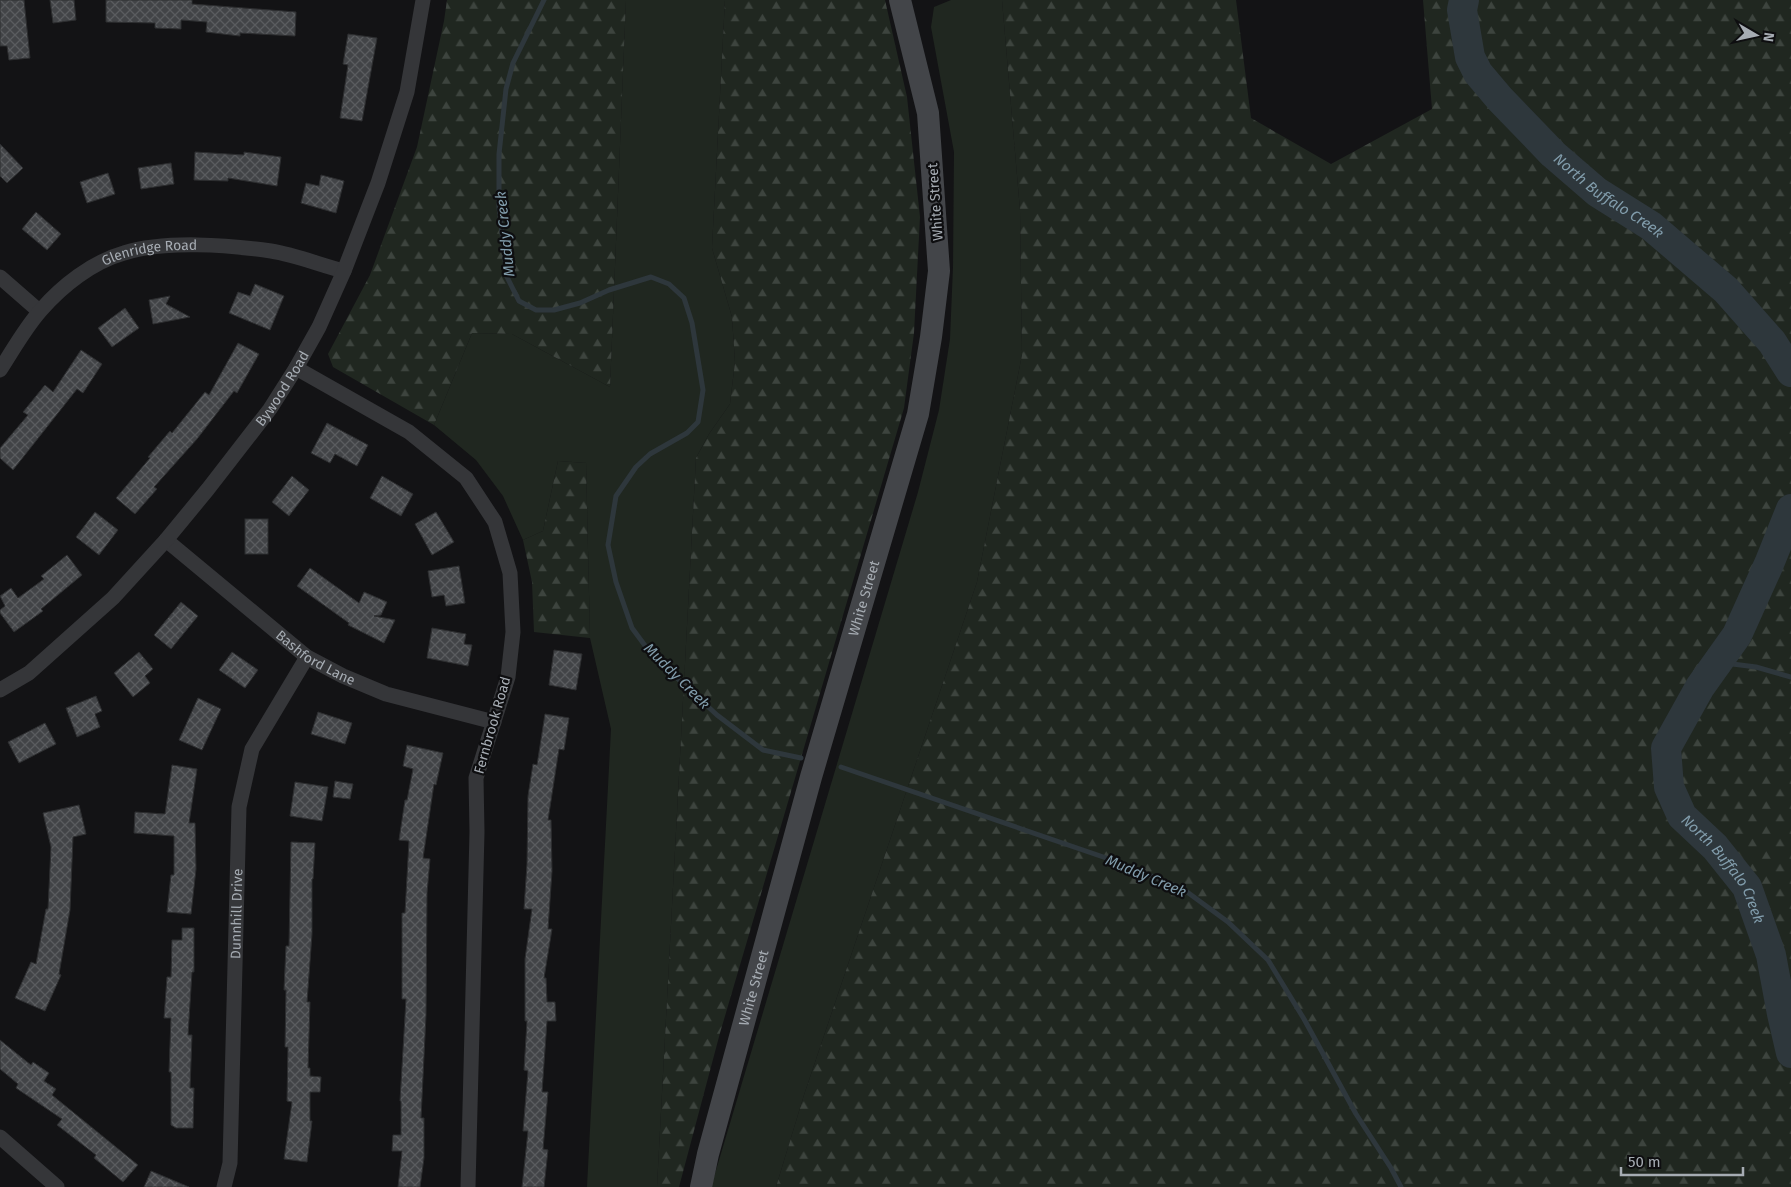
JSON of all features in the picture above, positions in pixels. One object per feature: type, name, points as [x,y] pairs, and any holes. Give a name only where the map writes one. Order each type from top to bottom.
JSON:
[{"type":"street","name":"Bywood Road","points":[[0,690],[29,673],[113,598],[166,540],[270,409],[296,368],[319,327],[344,272],[378,184],[407,92],[423,0]]},
{"type":"street","name":"White Street","points":[[701,1187],[708,1154],[808,786],[918,414],[931,337],[938,271],[928,113],[900,0]]},
{"type":"street","name":"Glenridge Road","points":[[0,370],[39,311],[61,290],[89,269],[124,253],[164,245],[218,246],[272,251],[344,272]]},
{"type":"street","points":[[0,277],[39,311]]},
{"type":"street","name":"Fernbrook Road","points":[[296,368],[409,432],[466,478],[495,522],[510,573],[513,632],[508,677],[476,778],[477,832],[468,1187]]},
{"type":"street","name":"Bashford Lane","points":[[166,540],[306,656],[343,676],[386,694],[494,722]]},
{"type":"street","name":"Dunnhill Drive","points":[[224,1187],[230,1163],[239,807],[252,749],[306,656]]},
{"type":"street","points":[[0,1137],[57,1187]]},
{"type":"green space","points":[[447,0],[626,0],[610,387],[512,334],[472,333],[434,425],[333,367],[328,354],[370,275],[417,147]]},
{"type":"green space","points":[[626,0],[725,0],[712,248],[732,317],[735,362],[730,404],[709,434],[696,458],[657,1187],[587,1187],[611,729],[590,638],[586,463],[558,461],[543,531],[523,540],[503,496],[476,460],[434,425],[472,333],[512,334],[610,387]]},
{"type":"green space","points":[[725,0],[885,0],[907,97],[920,217],[914,333],[904,408],[720,1033],[679,1187],[657,1187],[696,458],[709,434],[730,404],[735,362],[732,317],[712,248]]},
{"type":"green space","points":[[951,0],[1002,0],[1020,210],[1022,355],[977,582],[804,1095],[776,1187],[711,1187],[918,492],[939,410],[950,339],[954,152],[931,27],[934,7]]},
{"type":"green space","points":[[1002,0],[1236,0],[1251,118],[1331,164],[1432,109],[1423,0],[1791,0],[1791,1187],[776,1187],[804,1095],[977,582],[1022,355],[1020,210]]},
{"type":"green space","points":[[558,461],[586,463],[590,638],[534,632],[532,582],[523,540],[543,531]]},
{"type":"building","points":[[0,0],[24,0],[30,58],[9,60],[7,46],[0,46]]},
{"type":"building","points":[[50,0],[74,0],[76,20],[53,23]]},
{"type":"building","points":[[106,0],[192,0],[192,4],[296,12],[295,36],[240,33],[240,36],[206,32],[207,22],[181,20],[181,29],[155,28],[155,23],[106,22]]},
{"type":"building","points":[[348,34],[377,38],[362,121],[340,118],[348,65],[343,64]]},
{"type":"building","points":[[0,144],[23,168],[7,183],[0,176]]},
{"type":"building","points":[[195,152],[244,155],[244,152],[281,157],[277,186],[228,178],[228,181],[194,180]]},
{"type":"building","points":[[171,163],[174,184],[141,189],[138,168]]},
{"type":"building","points":[[108,173],[115,194],[87,203],[80,182]]},
{"type":"building","points":[[321,175],[344,181],[336,213],[301,203],[306,183],[319,186]]},
{"type":"building","points":[[36,212],[61,234],[47,250],[22,229]]},
{"type":"building","points":[[255,284],[284,296],[270,330],[229,313],[238,292],[250,296]]},
{"type":"building","points":[[170,296],[166,304],[190,317],[153,324],[149,300]]},
{"type":"building","points":[[125,308],[139,328],[112,347],[98,328]]},
{"type":"building","points":[[238,343],[259,354],[237,393],[234,391],[197,439],[154,487],[157,489],[135,514],[116,498],[150,458],[148,457],[170,431],[172,433],[205,392],[209,395]]},
{"type":"building","points":[[81,350],[102,364],[83,393],[77,389],[13,470],[0,458],[0,448],[28,415],[23,412],[45,385],[53,392]]},
{"type":"building","points":[[327,423],[368,445],[357,466],[335,454],[330,463],[311,453]]},
{"type":"building","points":[[292,476],[309,490],[289,516],[272,502]]},
{"type":"building","points":[[382,476],[413,494],[401,516],[370,498]]},
{"type":"building","points":[[95,512],[118,530],[99,555],[76,537]]},
{"type":"building","points":[[436,512],[454,542],[432,555],[415,524]]},
{"type":"building","points":[[245,519],[268,519],[268,554],[245,554]]},
{"type":"building","points":[[67,555],[82,575],[41,609],[43,611],[14,632],[0,613],[0,610],[5,606],[0,596],[11,588],[18,598],[44,579],[41,576]]},
{"type":"building","points":[[459,566],[465,603],[446,606],[444,595],[432,597],[428,571]]},
{"type":"building","points":[[310,568],[359,603],[364,592],[387,602],[381,615],[374,616],[395,620],[384,643],[348,625],[349,623],[297,586]]},
{"type":"building","points":[[181,602],[198,616],[171,649],[154,635]]},
{"type":"building","points":[[432,628],[466,634],[464,644],[472,645],[468,666],[427,658]]},
{"type":"building","points":[[554,650],[582,654],[576,690],[549,685]]},
{"type":"building","points":[[139,652],[153,669],[145,676],[150,683],[133,697],[114,673]]},
{"type":"building","points":[[232,652],[258,670],[245,688],[219,670]]},
{"type":"building","points":[[96,696],[102,711],[95,714],[100,727],[77,737],[66,708]]},
{"type":"building","points":[[198,698],[221,709],[202,750],[179,740]]},
{"type":"building","points":[[318,712],[352,723],[345,744],[311,734]]},
{"type":"building","points":[[545,714],[569,718],[564,750],[559,749],[548,820],[551,820],[552,871],[548,929],[552,929],[544,978],[546,978],[547,1002],[555,1002],[556,1021],[547,1021],[542,1092],[548,1092],[543,1149],[548,1150],[544,1187],[522,1187],[528,1131],[523,1131],[528,1071],[524,1070],[527,1021],[525,1021],[525,959],[532,909],[524,909],[528,796],[533,764],[537,765]]},
{"type":"building","points":[[45,723],[56,744],[19,763],[8,742]]},
{"type":"building","points":[[407,745],[443,753],[436,785],[434,784],[423,858],[430,859],[427,893],[426,1015],[421,1118],[424,1118],[424,1158],[420,1187],[398,1187],[402,1151],[392,1151],[393,1135],[401,1135],[400,1101],[406,999],[402,999],[402,913],[405,913],[409,841],[399,840],[405,800],[407,800],[413,769],[403,766]]},
{"type":"building","points":[[172,765],[197,769],[189,823],[195,823],[196,869],[191,914],[167,912],[171,875],[174,875],[174,836],[134,833],[135,812],[165,814]]},
{"type":"building","points":[[335,781],[353,784],[350,799],[333,797]]},
{"type":"building","points":[[295,782],[328,787],[322,821],[290,816]]},
{"type":"building","points":[[79,805],[86,834],[73,837],[70,910],[59,974],[61,975],[45,1011],[15,998],[31,962],[36,964],[46,909],[48,909],[51,847],[43,813]]},
{"type":"building","points":[[291,842],[315,843],[312,879],[312,934],[307,1002],[310,1002],[308,1068],[310,1068],[310,1076],[321,1077],[320,1092],[310,1092],[310,1121],[312,1121],[307,1162],[284,1159],[292,1102],[287,1101],[288,1047],[285,1047],[286,990],[284,990],[286,946],[289,946]]},
{"type":"building","points":[[182,928],[194,928],[194,972],[192,972],[188,1035],[192,1035],[190,1088],[194,1088],[193,1128],[176,1128],[171,1125],[171,1072],[169,1072],[171,1018],[164,1018],[167,977],[171,977],[172,940],[182,940]]},
{"type":"building","points":[[0,1040],[31,1065],[33,1062],[49,1073],[44,1081],[56,1089],[52,1095],[138,1165],[123,1182],[94,1158],[96,1155],[57,1125],[62,1119],[16,1088],[18,1084],[0,1069]]},
{"type":"building","points":[[151,1171],[189,1187],[144,1187]]},
{"type":"waterway","name":"Muddy Creek","points":[[544,0],[513,63],[506,89],[499,154],[499,207],[507,277],[519,301],[536,310],[554,310],[580,303],[609,290],[651,277],[669,284],[684,298],[692,323],[703,390],[698,422],[687,433],[650,454],[636,467],[616,496],[608,545],[616,582],[632,628],[652,655],[717,715],[763,750],[801,758]]},
{"type":"waterway","name":"North Buffalo Creek","points":[[1464,0],[1462,10],[1470,57],[1478,73],[1500,99],[1553,154],[1597,192],[1651,226],[1726,290],[1772,342],[1791,372]]},
{"type":"waterway","name":"North Buffalo Creek","points":[[1791,509],[1737,635],[1700,687],[1666,748],[1669,787],[1682,816],[1715,847],[1747,887],[1771,955],[1791,1053]]},
{"type":"waterway","points":[[1717,662],[1756,667],[1791,677]]},
{"type":"waterway","name":"Muddy Creek","points":[[841,767],[1115,861],[1183,889],[1228,922],[1268,960],[1304,1019],[1356,1114],[1401,1187]]}]
